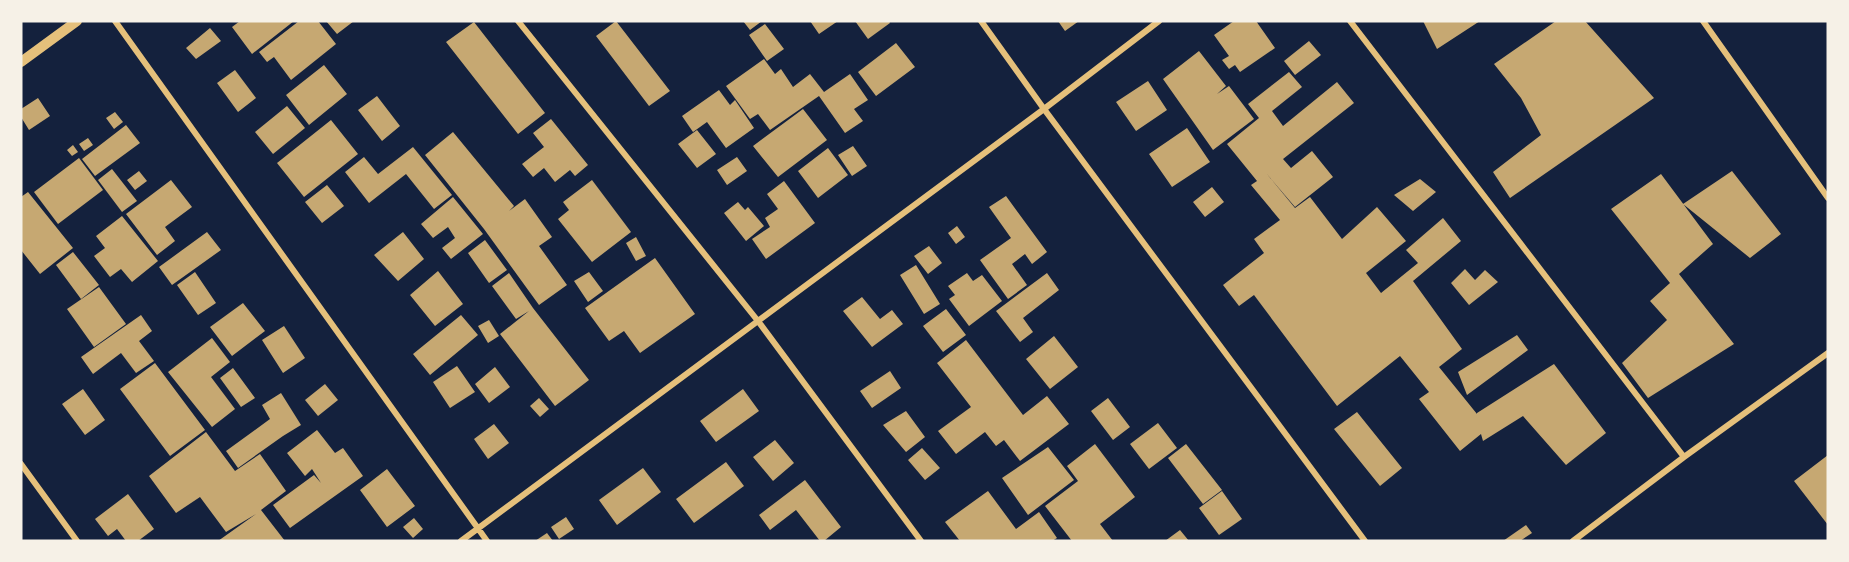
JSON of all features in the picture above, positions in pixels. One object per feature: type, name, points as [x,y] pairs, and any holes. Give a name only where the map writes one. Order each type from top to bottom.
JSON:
[{"type":"street","points":[[21,62],[77,21]]},
{"type":"street","points":[[115,21],[487,541]]},
{"type":"street","points":[[518,21],[758,321],[921,541]]},
{"type":"street","points":[[981,21],[1365,541]]},
{"type":"street","points":[[461,541],[1044,109],[1159,21]]},
{"type":"street","points":[[1350,21],[1684,457]]},
{"type":"street","points":[[1703,21],[1828,198]]},
{"type":"street","points":[[1573,541],[1828,353]]},
{"type":"street","points":[[21,464],[77,541]]},
{"type":"building","points":[[240,21],[294,21],[252,54],[232,27]]},
{"type":"building","points":[[299,21],[318,21],[336,44],[291,80],[274,57],[267,62],[259,52]]},
{"type":"building","points":[[326,21],[354,21],[337,34]]},
{"type":"building","points":[[616,21],[670,91],[649,106],[596,36]]},
{"type":"building","points":[[743,21],[762,21],[750,30]]},
{"type":"building","points":[[810,21],[838,21],[819,34]]},
{"type":"building","points":[[855,21],[889,21],[890,23],[868,39]]},
{"type":"building","points":[[1058,21],[1079,21],[1065,31]]},
{"type":"building","points":[[1234,21],[1256,21],[1275,48],[1240,72],[1235,65],[1229,69],[1222,60],[1229,56],[1214,35]]},
{"type":"building","points":[[1423,21],[1480,21],[1437,49]]},
{"type":"building","points":[[1556,21],[1585,21],[1654,98],[1510,198],[1493,172],[1541,135],[1521,98],[1494,64]]},
{"type":"building","points":[[474,22],[545,113],[518,134],[446,42]]},
{"type":"building","points":[[765,24],[784,49],[767,61],[749,35]]},
{"type":"building","points":[[210,28],[221,41],[196,59],[186,48]]},
{"type":"building","points":[[1309,41],[1321,55],[1295,75],[1284,61]]},
{"type":"building","points":[[896,43],[915,67],[876,96],[858,72]]},
{"type":"building","points":[[1199,51],[1226,86],[1217,94],[1229,86],[1254,119],[1213,150],[1163,79]]},
{"type":"building","points":[[764,59],[775,74],[781,69],[793,87],[810,74],[824,92],[850,74],[868,100],[854,109],[863,121],[845,133],[819,96],[770,130],[758,114],[750,119],[726,86]]},
{"type":"building","points":[[324,65],[347,94],[309,125],[286,95]]},
{"type":"building","points":[[235,70],[256,98],[238,112],[217,83]]},
{"type":"building","points":[[1289,72],[1302,87],[1272,111],[1283,126],[1337,82],[1354,103],[1283,159],[1291,168],[1312,151],[1333,177],[1295,207],[1266,173],[1295,208],[1310,197],[1342,239],[1377,207],[1406,241],[1366,273],[1381,293],[1418,263],[1406,250],[1443,218],[1461,241],[1413,281],[1462,349],[1439,367],[1477,414],[1554,364],[1606,433],[1566,465],[1523,416],[1483,441],[1481,434],[1460,451],[1419,399],[1429,392],[1400,356],[1337,406],[1254,295],[1239,306],[1223,285],[1264,253],[1254,239],[1280,220],[1251,185],[1257,181],[1227,144],[1259,118],[1248,104]]},
{"type":"building","points":[[1148,81],[1167,110],[1136,131],[1116,102]]},
{"type":"building","points":[[719,90],[730,105],[735,100],[754,128],[726,148],[707,122],[693,132],[682,116]]},
{"type":"building","points":[[377,96],[400,126],[382,141],[358,110]]},
{"type":"building","points":[[38,98],[50,116],[29,130],[21,117],[21,109]]},
{"type":"building","points":[[287,106],[305,128],[273,154],[255,132]]},
{"type":"building","points":[[803,109],[827,140],[778,177],[753,146]]},
{"type":"building","points":[[115,112],[123,122],[114,129],[106,118]]},
{"type":"building","points":[[551,119],[588,165],[575,176],[570,170],[555,182],[544,168],[533,177],[522,164],[544,147],[533,133]]},
{"type":"building","points":[[331,120],[358,154],[304,197],[277,163]]},
{"type":"building","points":[[126,125],[140,143],[95,176],[82,159]]},
{"type":"building","points":[[1187,128],[1210,162],[1172,187],[1149,154]]},
{"type":"building","points":[[697,130],[716,154],[697,168],[678,144]]},
{"type":"building","points":[[453,132],[514,206],[509,211],[525,199],[552,237],[539,246],[567,285],[539,305],[484,229],[425,155]]},
{"type":"building","points":[[88,138],[93,145],[84,151],[79,144]]},
{"type":"building","points":[[73,145],[78,152],[72,156],[67,150]]},
{"type":"building","points":[[853,146],[867,166],[852,176],[838,155]]},
{"type":"building","points":[[413,147],[452,195],[434,209],[406,174],[369,203],[345,172],[364,157],[378,174]]},
{"type":"building","points":[[828,148],[848,175],[818,198],[798,171]]},
{"type":"building","points":[[737,157],[747,171],[727,185],[717,170]]},
{"type":"building","points":[[79,158],[103,190],[58,224],[34,192]]},
{"type":"building","points":[[112,169],[137,201],[122,212],[98,180]]},
{"type":"building","points":[[139,171],[147,181],[135,190],[127,180]]},
{"type":"building","points":[[1732,171],[1781,234],[1750,258],[1683,204]]},
{"type":"building","points":[[1661,174],[1713,244],[1679,274],[1734,344],[1648,398],[1622,363],[1667,320],[1650,301],[1670,283],[1611,209]]},
{"type":"building","points":[[1420,179],[1436,192],[1413,211],[1394,195]]},
{"type":"building","points":[[171,180],[192,207],[165,227],[175,241],[157,255],[126,214]]},
{"type":"building","points":[[592,180],[631,232],[592,262],[558,219],[569,210],[563,202]]},
{"type":"building","points":[[784,181],[815,223],[766,259],[752,239],[770,227],[765,218],[778,209],[767,194]]},
{"type":"building","points":[[327,185],[344,206],[322,223],[305,202]]},
{"type":"building","points":[[1212,187],[1224,202],[1205,217],[1193,202]]},
{"type":"building","points":[[28,192],[73,248],[40,274],[21,250],[21,197]]},
{"type":"building","points":[[1006,196],[1047,252],[1032,264],[1025,254],[1012,264],[1027,285],[1008,299],[980,260],[1011,238],[989,207]]},
{"type":"building","points":[[453,197],[483,234],[451,259],[442,248],[455,238],[448,227],[433,238],[421,224]]},
{"type":"building","points":[[738,202],[745,210],[748,207],[764,226],[746,241],[724,213]]},
{"type":"building","points":[[122,216],[158,261],[132,282],[121,269],[110,277],[94,256],[105,248],[96,236]]},
{"type":"building","points":[[957,226],[965,237],[956,244],[948,233]]},
{"type":"building","points":[[207,232],[221,250],[172,285],[159,267]]},
{"type":"building","points":[[403,232],[424,259],[398,281],[374,255]]},
{"type":"building","points":[[636,237],[646,256],[636,261],[626,243]]},
{"type":"building","points":[[485,240],[507,270],[489,283],[468,253]]},
{"type":"building","points":[[929,246],[942,263],[928,274],[914,256]]},
{"type":"building","points":[[73,252],[99,285],[81,299],[56,265]]},
{"type":"building","points":[[655,258],[695,314],[640,353],[624,331],[609,341],[585,308]]},
{"type":"building","points":[[916,265],[940,304],[924,314],[900,275]]},
{"type":"building","points":[[1465,269],[1475,280],[1485,270],[1498,282],[1469,305],[1451,283]]},
{"type":"building","points":[[438,271],[463,304],[435,326],[410,295]]},
{"type":"building","points":[[195,272],[216,303],[198,315],[177,285]]},
{"type":"building","points":[[589,272],[603,291],[588,302],[574,281]]},
{"type":"building","points":[[509,273],[589,380],[555,406],[500,334],[529,311],[516,319],[492,286]]},
{"type":"building","points":[[967,273],[973,281],[982,275],[1002,301],[969,326],[949,299],[955,295],[948,286]]},
{"type":"building","points":[[1047,273],[1059,290],[1023,318],[1033,332],[1020,342],[996,311]]},
{"type":"building","points":[[99,287],[126,324],[94,347],[67,309]]},
{"type":"building","points":[[862,297],[880,319],[892,310],[903,324],[872,347],[843,311]]},
{"type":"building","points":[[243,303],[265,331],[232,356],[210,327]]},
{"type":"building","points":[[946,309],[966,335],[943,352],[923,326]]},
{"type":"building","points":[[141,315],[152,331],[139,341],[154,361],[136,373],[121,353],[93,374],[81,357]]},
{"type":"building","points":[[461,315],[478,335],[430,375],[413,354]]},
{"type":"building","points":[[489,320],[499,336],[488,343],[478,326]]},
{"type":"building","points":[[284,326],[305,358],[283,373],[262,340]]},
{"type":"building","points":[[1517,335],[1528,350],[1467,395],[1458,372]]},
{"type":"building","points":[[1054,336],[1078,367],[1050,389],[1026,359]]},
{"type":"building","points":[[212,338],[230,362],[211,377],[235,409],[212,427],[168,372]]},
{"type":"building","points":[[966,340],[1023,415],[1047,396],[1069,424],[1020,461],[1004,440],[996,446],[985,432],[956,454],[938,431],[971,407],[937,363]]},
{"type":"building","points":[[155,363],[205,430],[170,456],[120,389]]},
{"type":"building","points":[[457,366],[475,392],[450,408],[433,382]]},
{"type":"building","points":[[495,367],[510,387],[489,403],[475,384]]},
{"type":"building","points":[[233,368],[255,398],[241,407],[220,378]]},
{"type":"building","points":[[890,371],[901,388],[872,408],[860,391]]},
{"type":"building","points":[[325,384],[338,400],[318,416],[305,400]]},
{"type":"building","points":[[83,389],[105,420],[85,435],[62,404]]},
{"type":"building","points":[[743,389],[759,411],[716,442],[700,421]]},
{"type":"building","points":[[281,393],[301,425],[238,468],[226,451],[270,419],[262,405]]},
{"type":"building","points":[[539,398],[549,409],[540,417],[530,406]]},
{"type":"building","points":[[1108,398],[1130,427],[1113,440],[1091,411]]},
{"type":"building","points":[[906,411],[925,437],[906,452],[883,425]]},
{"type":"building","points":[[1357,412],[1402,468],[1380,486],[1334,429]]},
{"type":"building","points":[[1158,423],[1177,448],[1149,469],[1130,444]]},
{"type":"building","points":[[494,424],[509,443],[488,459],[474,439]]},
{"type":"building","points":[[317,430],[335,453],[343,448],[363,476],[290,528],[273,505],[314,475],[321,483],[312,469],[305,476],[287,453]]},
{"type":"building","points":[[206,432],[235,471],[260,454],[286,491],[261,510],[285,541],[218,541],[256,514],[226,532],[200,497],[176,513],[149,476]]},
{"type":"building","points":[[775,440],[794,463],[773,481],[753,457]]},
{"type":"building","points":[[1095,444],[1135,497],[1100,524],[1113,541],[1072,541],[1045,506],[1078,481],[1067,466]]},
{"type":"building","points":[[1186,444],[1222,490],[1203,504],[1168,458]]},
{"type":"building","points":[[1048,447],[1074,480],[1028,515],[1002,478]]},
{"type":"building","points":[[922,448],[940,468],[925,480],[908,460]]},
{"type":"building","points":[[1828,455],[1828,525],[1794,481]]},
{"type":"building","points":[[726,462],[744,486],[694,523],[676,499]]},
{"type":"building","points":[[643,468],[661,492],[617,525],[599,500]]},
{"type":"building","points":[[387,469],[415,506],[387,527],[360,490]]},
{"type":"building","points":[[805,480],[841,527],[824,541],[820,541],[796,510],[770,530],[759,515]]},
{"type":"building","points":[[988,491],[1016,529],[1039,512],[1057,538],[1052,541],[960,541],[945,522]]},
{"type":"building","points":[[1222,491],[1242,519],[1219,535],[1199,508]]},
{"type":"building","points":[[128,494],[154,529],[138,541],[126,541],[117,529],[108,536],[95,519]]},
{"type":"building","points":[[566,517],[574,529],[559,539],[551,527]]},
{"type":"building","points":[[414,518],[423,529],[413,538],[403,527]]},
{"type":"building","points":[[1526,525],[1532,533],[1520,541],[1503,541]]},
{"type":"building","points":[[1180,530],[1189,541],[1165,541]]},
{"type":"building","points":[[547,533],[553,541],[535,541]]}]
